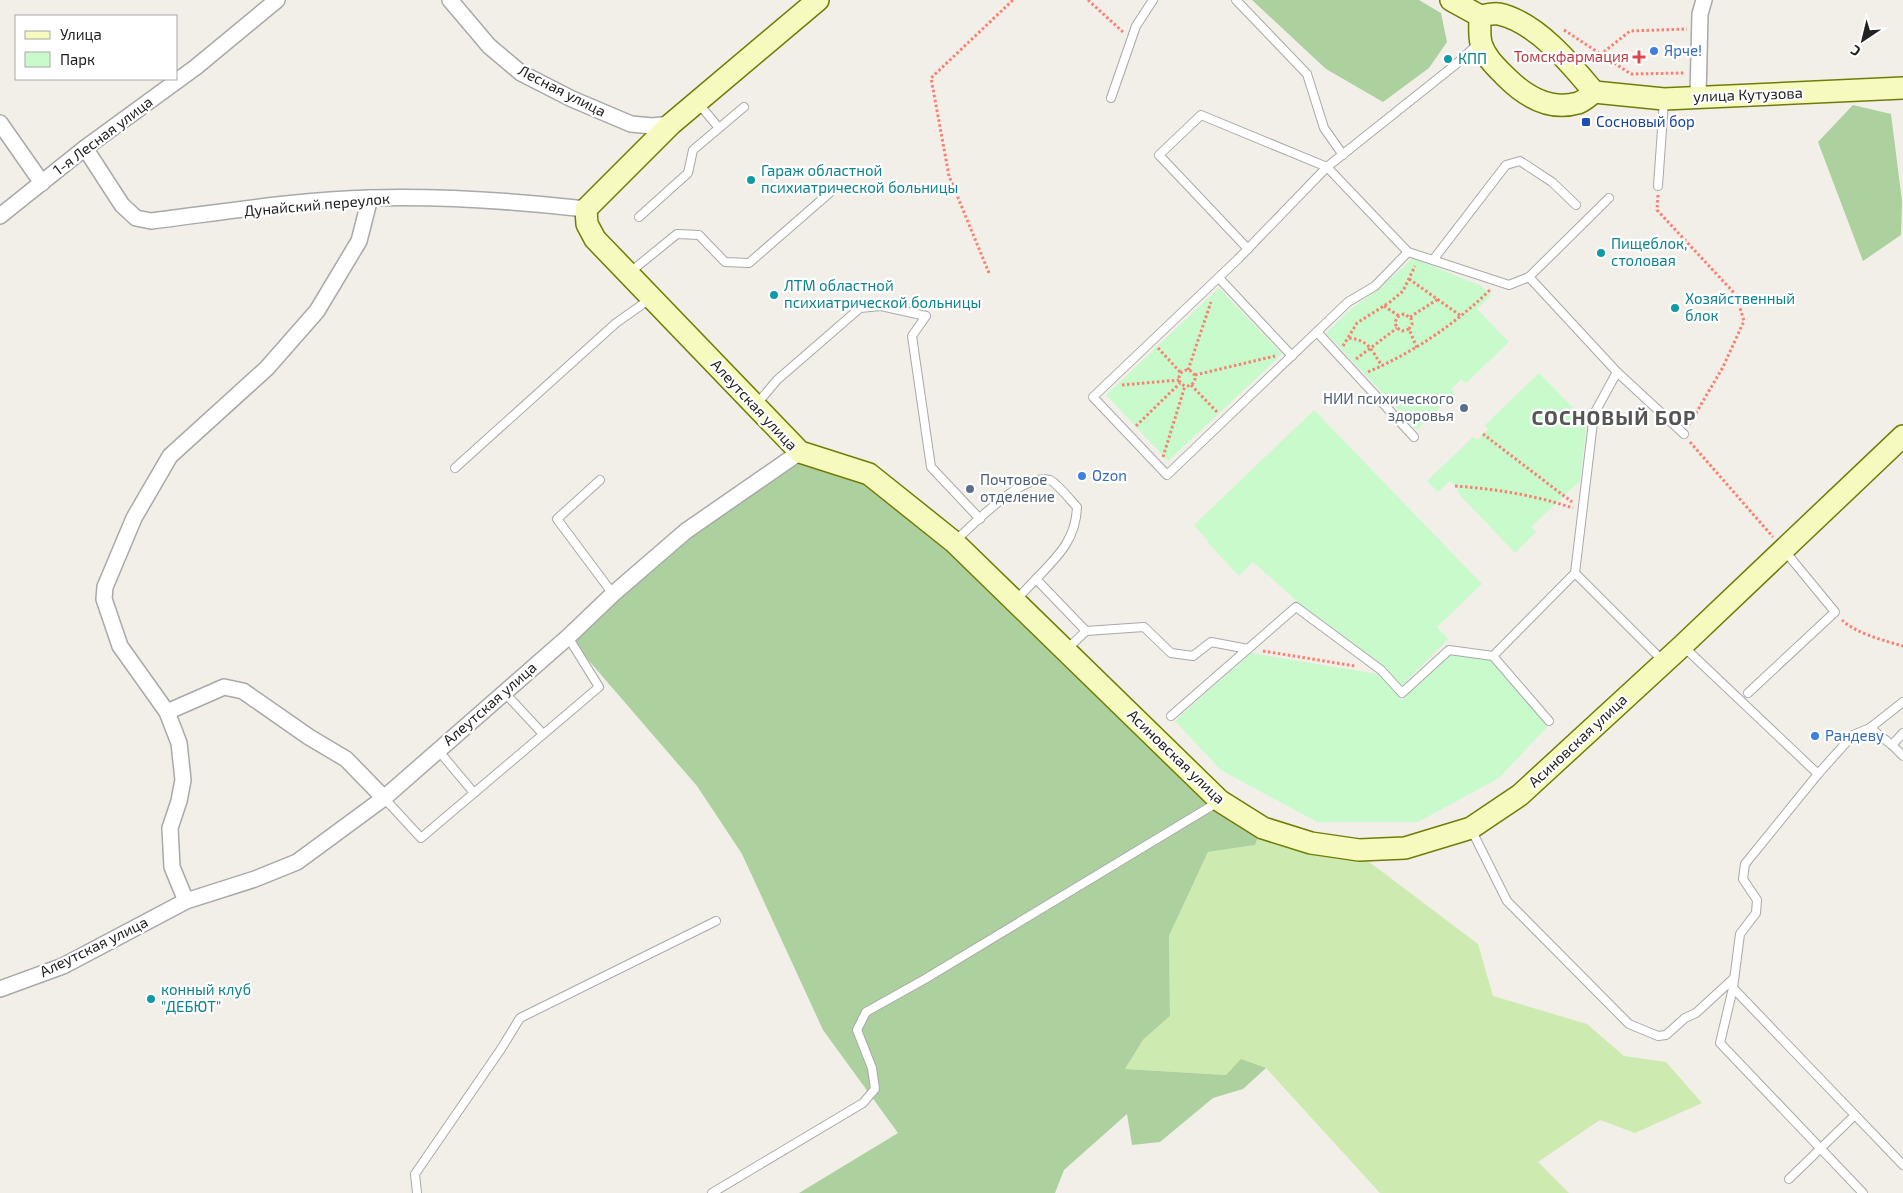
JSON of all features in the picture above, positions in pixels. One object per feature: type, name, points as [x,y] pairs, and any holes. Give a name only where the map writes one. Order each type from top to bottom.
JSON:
[{"type":"street","name":"1-я Лесная улица","points":[[0,216],[85,148],[196,67],[277,0]]},
{"type":"street","name":"Лесная улица","points":[[450,0],[490,46],[521,73],[572,99],[631,124],[652,126],[671,124]]},
{"type":"street","points":[[586,209],[671,124],[818,0]]},
{"type":"street","points":[[1451,0],[1480,16],[1496,13],[1515,19],[1535,32],[1561,55],[1594,92],[1580,103],[1563,105],[1547,104],[1531,98],[1498,70],[1487,56],[1480,42],[1480,16]]},
{"type":"street","points":[[1698,97],[1700,14],[1704,0]]},
{"type":"street","name":"улица Кутузова","points":[[1594,92],[1664,98],[1903,88]]},
{"type":"street","points":[[0,123],[42,183]]},
{"type":"street","name":"Дунайский переулок","points":[[85,148],[122,206],[136,218],[151,221],[287,205],[370,198],[497,200],[586,209]]},
{"type":"street","points":[[186,901],[172,866],[170,828],[183,780],[179,743],[167,712],[120,646],[104,599],[105,587],[134,518],[170,456],[267,368],[317,310],[359,241],[370,198]]},
{"type":"street","name":"Алеутская улица","points":[[0,988],[63,966],[186,901],[255,879],[297,862],[384,798],[686,531],[800,452],[595,239],[587,224],[586,209]]},
{"type":"street","name":"Асиновская улица","points":[[800,452],[869,474],[954,542],[1220,801],[1263,828],[1311,843],[1359,850],[1405,848],[1471,828],[1520,795],[1665,662],[1903,436]]},
{"type":"street","points":[[167,712],[224,687],[243,691],[309,737],[346,759],[384,798]]},
{"type":"lane","points":[[1111,98],[1136,26],[1153,0]]},
{"type":"lane","points":[[1236,0],[1306,74],[1324,128],[1343,154]]},
{"type":"lane","points":[[1408,252],[1374,286],[1348,302],[1291,354],[1167,475],[1093,397],[1219,278],[1328,167],[1455,65],[1480,42]]},
{"type":"lane","points":[[1658,186],[1664,98]]},
{"type":"lane","points":[[697,102],[719,128]]},
{"type":"lane","points":[[640,217],[688,173],[693,150],[744,107]]},
{"type":"lane","points":[[1248,249],[1159,155],[1201,115],[1328,167],[1408,252],[1510,286],[1529,277],[1609,198]]},
{"type":"lane","points":[[1433,260],[1506,165],[1520,161],[1552,182],[1576,205]]},
{"type":"lane","points":[[629,273],[677,234],[699,235],[725,262],[749,264],[834,189]]},
{"type":"lane","points":[[1529,277],[1618,372],[1684,434]]},
{"type":"lane","points":[[1219,278],[1291,354]]},
{"type":"lane","points":[[455,468],[616,323],[652,297]]},
{"type":"lane","points":[[756,405],[777,380],[860,308],[881,306],[926,316],[912,336],[931,467],[980,519]]},
{"type":"lane","points":[[1317,332],[1414,437]]},
{"type":"lane","points":[[1493,656],[1575,573],[1584,511],[1594,414],[1618,372]]},
{"type":"lane","points":[[954,542],[1010,493],[1039,478],[1052,481],[1077,508],[1077,521],[1064,550],[1015,601]]},
{"type":"lane","points":[[600,480],[557,519],[613,594]]},
{"type":"lane","points":[[1748,693],[1834,612],[1783,549]]},
{"type":"lane","points":[[1575,573],[1665,662]]},
{"type":"lane","points":[[1036,579],[1086,631]]},
{"type":"lane","points":[[1171,716],[1296,607],[1381,670],[1402,693],[1449,650],[1493,656],[1549,721]]},
{"type":"lane","points":[[1066,650],[1086,631],[1144,627],[1171,653],[1192,656],[1211,642],[1248,649]]},
{"type":"lane","points":[[384,798],[422,838],[599,687],[568,637]]},
{"type":"lane","points":[[1682,646],[1818,774]]},
{"type":"lane","points":[[504,692],[543,734]]},
{"type":"lane","points":[[1863,1193],[1720,1043],[1733,984],[1740,934],[1756,913],[1757,900],[1743,879],[1744,864],[1853,734],[1870,728],[1903,702]]},
{"type":"lane","points":[[1870,728],[1903,756]]},
{"type":"lane","points":[[1892,745],[1903,733]]},
{"type":"lane","points":[[438,750],[474,793]]},
{"type":"lane","points":[[712,1193],[863,1102],[875,1089],[872,1068],[857,1030],[866,1012],[925,979],[1220,801]]},
{"type":"lane","points":[[1471,828],[1507,901],[1628,1024],[1658,1036],[1666,1035],[1685,1018],[1696,1013],[1733,984]]},
{"type":"lane","points":[[417,1193],[415,1174],[501,1049],[520,1018],[716,921]]},
{"type":"lane","points":[[1733,984],[1903,1165]]},
{"type":"lane","points":[[1790,1179],[1855,1115]]},
{"type":"path","points":[[989,273],[949,176],[931,78],[1013,0]]},
{"type":"path","points":[[1088,0],[1131,40]]},
{"type":"path","points":[[1561,28],[1630,74],[1698,72]]},
{"type":"path","points":[[1600,55],[1630,31],[1700,28]]},
{"type":"path","points":[[1658,186],[1657,210],[1736,295],[1744,321],[1723,367],[1684,434],[1783,549]]},
{"type":"path","points":[[1338,355],[1357,323],[1384,306],[1402,291],[1420,256]]},
{"type":"path","points":[[1181,373],[1188,370],[1219,278]]},
{"type":"path","points":[[1409,279],[1462,316]]},
{"type":"path","points":[[1358,377],[1417,348],[1436,336],[1462,316],[1499,282]]},
{"type":"path","points":[[1410,317],[1438,299]]},
{"type":"path","points":[[1384,306],[1399,316]]},
{"type":"path","points":[[1404,314],[1410,317],[1412,324],[1409,329],[1402,331],[1397,328],[1396,320],[1399,316],[1404,314]]},
{"type":"path","points":[[1348,366],[1370,347],[1397,328]]},
{"type":"path","points":[[1409,329],[1417,348]]},
{"type":"path","points":[[1348,338],[1360,339],[1370,347],[1382,366]]},
{"type":"path","points":[[1128,434],[1180,382],[1181,373],[1152,342]]},
{"type":"path","points":[[1195,376],[1291,354]]},
{"type":"path","points":[[1188,370],[1193,372],[1195,376],[1195,381],[1191,386]]},
{"type":"path","points":[[1104,387],[1180,382],[1186,386],[1191,386],[1225,420]]},
{"type":"path","points":[[1160,468],[1186,386]]},
{"type":"path","points":[[1483,434],[1584,511]]},
{"type":"path","points":[[1455,486],[1495,489],[1543,498],[1584,511]]},
{"type":"path","points":[[1834,612],[1847,625],[1884,641],[1903,646]]},
{"type":"path","points":[[1248,649],[1381,670]]},
{"type":"green space","points":[[1252,0],[1419,0],[1441,13],[1447,42],[1429,68],[1383,102],[1326,69]]},
{"type":"green space","points":[[1853,105],[1891,114],[1902,201],[1901,235],[1863,261],[1818,142]]},
{"type":"green space","points":[[1413,258],[1481,286],[1491,295],[1477,309],[1509,342],[1466,383],[1461,379],[1451,389],[1455,393],[1417,430],[1326,333],[1351,309],[1379,289]]},
{"type":"green space","points":[[1219,288],[1282,354],[1168,461],[1106,395]]},
{"type":"green space","points":[[1539,373],[1587,422],[1580,481],[1531,527],[1536,532],[1515,553],[1457,492],[1459,490],[1450,481],[1438,492],[1427,481],[1473,437],[1477,440],[1488,429],[1485,425]]},
{"type":"green space","points":[[1314,410],[1482,584],[1437,627],[1448,639],[1402,686],[1384,666],[1298,602],[1253,562],[1239,576],[1194,525]]},
{"type":"green space","points":[[802,457],[865,480],[949,549],[1259,833],[1255,845],[1208,852],[1169,936],[1170,1016],[1143,1040],[1125,1069],[1226,1075],[1241,1059],[1266,1068],[1243,1089],[1213,1098],[1160,1142],[1132,1145],[1127,1114],[1064,1170],[1055,1193],[799,1193],[898,1133],[823,1030],[742,854],[697,786],[571,640],[689,534]]},
{"type":"green space","points":[[1251,653],[1378,674],[1402,700],[1449,654],[1488,658],[1548,726],[1499,778],[1418,822],[1317,822],[1221,770],[1175,721]]},
{"type":"green space","points":[[1259,833],[1360,855],[1478,944],[1493,996],[1587,1024],[1624,1056],[1666,1062],[1702,1103],[1635,1133],[1600,1120],[1538,1162],[1569,1193],[1380,1193],[1266,1068],[1226,1075],[1125,1069],[1143,1040],[1170,1016],[1169,936],[1208,852],[1254,845]]},
{"type":"place","name":"Ярче!","points":[[1654,51]]},
{"type":"place","name":"Томскфармация","points":[[1639,57]]},
{"type":"place","name":"КПП","points":[[1448,59]]},
{"type":"place","name":"Сосновый бор","points":[[1586,122]]},
{"type":"place","name":"Гараж областной психиатрической больницы","points":[[751,180]]},
{"type":"place","name":"Пищеблок, столовая","points":[[1601,253]]},
{"type":"place","name":"ЛТМ областной психиатрической больницы","points":[[774,295]]},
{"type":"place","name":"Хозяйственный блок","points":[[1675,308]]},
{"type":"place","name":"НИИ психического здоровья","points":[[1464,408]]},
{"type":"place","name":"Ozon","points":[[1082,476]]},
{"type":"place","name":"Почтовое отделение","points":[[970,489]]},
{"type":"place","name":"Рандеву","points":[[1815,736]]},
{"type":"place","name":"конный клуб \"ДЕБЮТ\"","points":[[151,999]]},
{"type":"district","name":"СОСНОВЫЙ БОР","points":[[1614,418]]}]
